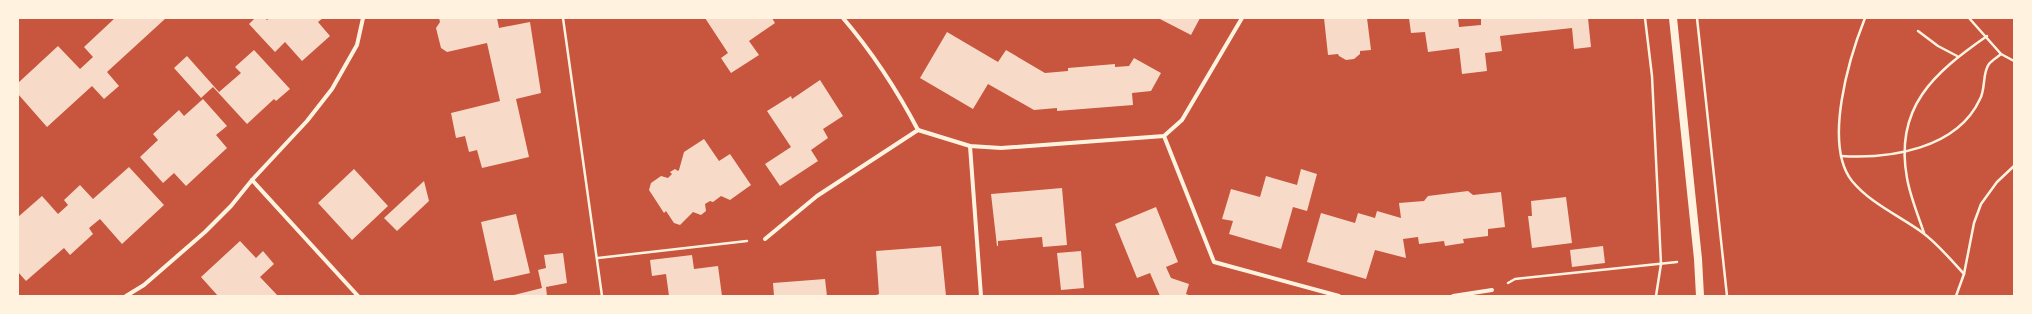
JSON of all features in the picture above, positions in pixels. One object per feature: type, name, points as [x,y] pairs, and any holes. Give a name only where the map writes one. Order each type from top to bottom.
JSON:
[{"type":"main road","points":[[1673,18],[1698,259],[1700,296]]},
{"type":"street","points":[[126,296],[144,285],[205,232],[231,206],[252,180],[307,121],[332,89],[357,45],[363,18]]},
{"type":"street","points":[[844,18],[864,43],[904,102],[918,130],[970,146],[1001,148],[1164,136],[1182,120],[1242,18]]},
{"type":"street","points":[[765,239],[817,196],[918,130]]},
{"type":"street","points":[[1164,136],[1214,262],[1339,296]]},
{"type":"street","points":[[970,146],[981,296]]},
{"type":"street","points":[[252,180],[358,296]]},
{"type":"street","points":[[1453,296],[1492,290]]},
{"type":"path","points":[[563,18],[598,258],[602,296]]},
{"type":"path","points":[[1646,18],[1652,76],[1661,264],[1656,296]]},
{"type":"path","points":[[1697,18],[1727,296]]},
{"type":"path","points":[[1865,18],[1849,66],[1841,110],[1839,135],[1841,156],[1845,170],[1852,182],[1864,193],[1924,234],[1964,274]]},
{"type":"path","points":[[1968,18],[2001,54],[2014,61]]},
{"type":"path","points":[[1918,31],[1938,46],[1957,56]]},
{"type":"path","points":[[1924,234],[1907,179],[1903,152],[1911,111],[1929,84],[1957,56],[1986,36]]},
{"type":"path","points":[[1841,156],[1880,156],[1903,152],[1930,144],[1964,123],[1973,112],[1981,98],[1986,71],[1990,63],[2001,54]]},
{"type":"path","points":[[1956,296],[1964,274],[1974,223],[1981,204],[1997,182],[2014,166]]},
{"type":"path","points":[[598,258],[765,239]]},
{"type":"path","points":[[1492,290],[1515,280],[1698,259]]},
{"type":"building","points":[[115,18],[166,18],[107,72],[119,86],[104,99],[92,86],[47,127],[18,94],[18,83],[58,46],[80,69],[93,57],[84,47]]},
{"type":"building","points":[[255,18],[265,18],[267,20],[270,18],[323,18],[318,22],[330,36],[302,61],[285,42],[275,52],[249,24]]},
{"type":"building","points":[[439,18],[497,18],[499,28],[530,22],[541,93],[516,99],[529,157],[482,168],[477,150],[469,152],[465,136],[456,138],[451,113],[500,101],[487,43],[447,52],[441,48],[436,28],[440,22]]},
{"type":"building","points":[[705,18],[772,18],[775,23],[749,41],[759,55],[731,73],[721,58],[728,53]]},
{"type":"building","points":[[1158,18],[1200,18],[1191,35]]},
{"type":"building","points":[[1324,18],[1367,18],[1371,50],[1360,51],[1360,54],[1354,59],[1346,60],[1338,54],[1328,55]]},
{"type":"building","points":[[1409,18],[1458,18],[1459,27],[1481,25],[1481,18],[1588,18],[1591,47],[1574,49],[1572,28],[1500,36],[1502,51],[1485,53],[1487,71],[1462,74],[1459,48],[1428,52],[1425,32],[1411,33]]},
{"type":"building","points":[[947,32],[998,62],[1006,50],[1045,73],[1068,71],[1068,68],[1115,64],[1115,67],[1129,66],[1134,58],[1161,73],[1151,91],[1132,93],[1133,105],[1057,111],[1057,108],[1034,110],[988,84],[973,109],[920,78]]},
{"type":"building","points":[[254,50],[290,89],[276,101],[274,99],[247,124],[213,87],[201,98],[174,68],[187,56],[219,92],[241,73],[235,67]]},
{"type":"building","points":[[820,80],[843,116],[823,129],[828,138],[811,150],[818,161],[780,186],[765,164],[791,147],[767,111],[791,96],[792,99]]},
{"type":"building","points":[[203,99],[227,126],[216,135],[227,148],[186,186],[174,173],[163,183],[140,157],[158,140],[153,134],[179,110],[184,116]]},
{"type":"building","points":[[704,139],[719,161],[730,154],[751,185],[730,200],[721,196],[713,202],[710,201],[705,204],[706,211],[701,215],[693,212],[680,225],[674,223],[666,211],[664,213],[649,190],[651,183],[661,176],[668,178],[672,174],[670,172],[675,169],[678,171],[684,152]]},
{"type":"building","points":[[129,167],[164,205],[122,244],[100,219],[89,228],[93,234],[70,255],[64,248],[26,281],[18,272],[18,217],[42,196],[58,214],[68,205],[64,200],[80,185],[93,199]]},
{"type":"building","points":[[354,169],[388,206],[352,240],[318,203]]},
{"type":"building","points":[[1301,169],[1317,174],[1307,211],[1293,207],[1281,249],[1229,234],[1233,221],[1222,219],[1231,189],[1260,197],[1266,176],[1297,185]]},
{"type":"building","points":[[424,181],[429,201],[397,231],[384,218]]},
{"type":"building","points":[[1062,188],[1067,245],[1043,247],[1042,237],[998,241],[997,246],[991,194]]},
{"type":"building","points":[[1468,191],[1473,195],[1501,192],[1505,227],[1488,229],[1488,236],[1463,239],[1464,243],[1445,246],[1444,241],[1419,244],[1418,237],[1403,239],[1406,258],[1375,250],[1366,279],[1307,262],[1321,213],[1355,223],[1358,213],[1375,218],[1377,211],[1401,218],[1399,203],[1424,201],[1428,196]]},
{"type":"building","points":[[1566,197],[1572,243],[1532,248],[1528,216],[1532,216],[1531,201]]},
{"type":"building","points":[[1156,207],[1178,262],[1166,267],[1171,278],[1189,284],[1186,294],[1191,296],[1160,296],[1150,273],[1137,278],[1115,224]]},
{"type":"building","points":[[516,214],[530,273],[494,281],[481,222]]},
{"type":"building","points":[[240,241],[256,258],[263,251],[274,264],[260,277],[278,296],[218,296],[201,277]]},
{"type":"building","points":[[941,246],[946,296],[874,296],[879,294],[876,251]]},
{"type":"building","points":[[1603,246],[1605,263],[1572,267],[1570,250]]},
{"type":"building","points":[[1081,251],[1084,288],[1061,290],[1057,253]]},
{"type":"building","points":[[563,253],[567,283],[546,287],[547,296],[510,296],[542,288],[538,270],[546,268],[544,255]]},
{"type":"building","points":[[692,255],[694,269],[718,266],[722,296],[669,296],[666,274],[652,276],[650,260]]},
{"type":"building","points":[[825,279],[827,296],[774,296],[773,283]]}]
